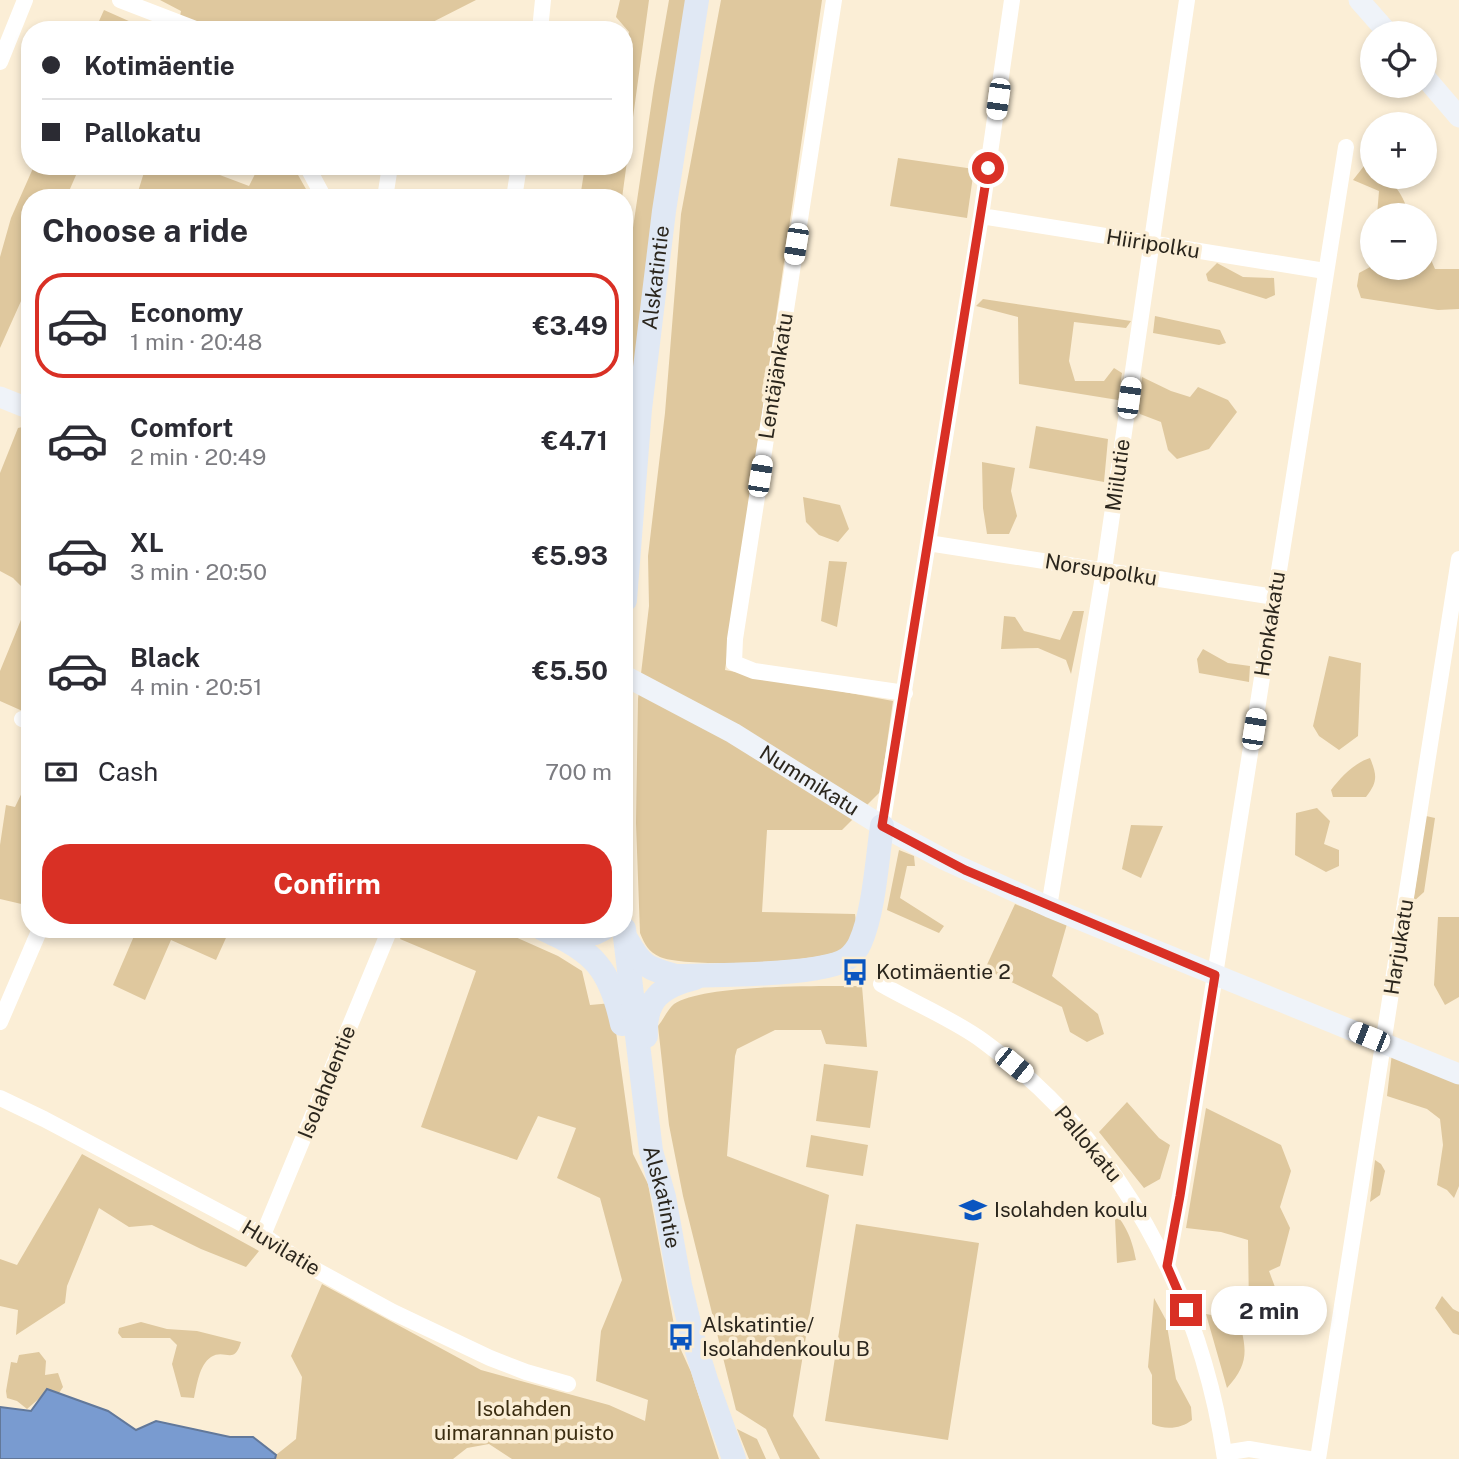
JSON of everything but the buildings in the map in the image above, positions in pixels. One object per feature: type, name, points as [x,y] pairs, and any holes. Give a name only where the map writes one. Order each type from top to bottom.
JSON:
[{"type":"main road","name":"Alskatintie","points":[[633,504],[643,383],[664,211],[697,0]]},
{"type":"main road","points":[[622,938],[640,962],[656,971],[676,976],[803,970],[828,966],[847,959],[859,945],[867,922],[882,826]]},
{"type":"main road","points":[[558,938],[596,960],[606,974],[617,1000],[651,1151]]},
{"type":"main road","name":"Alskatintie","points":[[618,938],[651,1151],[664,1197],[680,1285],[707,1384],[734,1459]]},
{"type":"main road","points":[[664,1197],[647,1052],[648,1013],[652,1001],[665,989],[680,981],[706,975]]},
{"type":"street","points":[[0,62],[25,0]]},
{"type":"street","points":[[120,0],[175,21]]},
{"type":"street","points":[[541,21],[543,0]]},
{"type":"street","name":"Lentäjänkatu","points":[[834,0],[735,639],[734,663],[754,671],[905,692]]},
{"type":"street","points":[[882,826],[981,216],[1012,0]]},
{"type":"street","name":"Miilutie","points":[[1049,907],[1104,570],[1187,0]]},
{"type":"street","points":[[1359,0],[1377,21]]},
{"type":"street","points":[[1437,91],[1459,117]]},
{"type":"street","name":"Honkakatu","points":[[1167,1266],[1346,147]]},
{"type":"street","name":"Hiiripolku","points":[[981,216],[1325,271]]},
{"type":"street","points":[[0,397],[21,405]]},
{"type":"street","name":"Norsupolku","points":[[928,543],[1274,597]]},
{"type":"street","name":"Harjukatu","points":[[1318,1459],[1459,559]]},
{"type":"street","name":"Nummikatu","points":[[633,680],[733,733],[882,826],[945,860],[1049,907],[1459,1074]]},
{"type":"street","points":[[0,1023],[36,938]]},
{"type":"street","name":"Isolahdentie","points":[[263,1235],[386,938]]},
{"type":"street","name":"Pallokatu","points":[[881,984],[981,1039],[1030,1079],[1080,1130],[1118,1179],[1141,1214],[1186,1310],[1216,1407],[1225,1456]]},
{"type":"street","name":"Huvilatie","points":[[0,1098],[263,1235],[338,1283],[452,1342],[526,1372],[568,1384]]},
{"type":"street","points":[[1225,1456],[1249,1449],[1309,1459]]},
{"type":"green space","points":[[160,0],[476,0],[435,21],[195,21],[180,16],[181,11]]},
{"type":"green space","points":[[620,0],[649,0],[633,117],[633,21],[619,21],[616,17]]},
{"type":"green space","points":[[669,0],[688,0],[633,437],[633,228]]},
{"type":"green space","points":[[721,0],[822,0],[725,670],[893,701],[880,792],[842,830],[767,830],[762,912],[855,914],[857,931],[839,951],[803,959],[750,963],[674,960],[660,957],[645,944],[640,933],[636,823],[638,699],[649,606],[648,556],[665,413],[681,214]]},
{"type":"green space","points":[[104,10],[129,21],[99,21]]},
{"type":"green space","points":[[898,158],[974,169],[967,218],[890,206]]},
{"type":"green space","points":[[1360,171],[1360,183],[1353,180]]},
{"type":"green space","points":[[30,175],[76,175],[70,189],[24,189]]},
{"type":"green space","points":[[143,175],[220,175],[249,186],[254,175],[298,175],[306,189],[139,189]]},
{"type":"green space","points":[[584,175],[625,175],[623,189],[581,189]]},
{"type":"green space","points":[[1374,189],[1397,189],[1405,203],[1378,203],[1379,191]]},
{"type":"green space","points":[[21,195],[21,301],[0,348],[0,257],[11,218]]},
{"type":"green space","points":[[1217,263],[1243,277],[1274,278],[1275,295],[1266,299],[1208,281],[1206,274]]},
{"type":"green space","points":[[1437,269],[1459,269],[1459,309],[1438,310],[1361,298],[1357,286],[1359,273],[1360,280],[1437,280]]},
{"type":"green space","points":[[983,299],[1131,321],[1126,328],[1074,322],[1069,361],[1075,381],[1104,381],[1114,368],[1122,373],[1118,400],[1019,384],[1018,317],[976,306]]},
{"type":"green space","points":[[1155,316],[1220,330],[1226,343],[1219,345],[1153,333]]},
{"type":"green space","points":[[1142,377],[1190,397],[1198,387],[1228,400],[1237,412],[1209,449],[1177,459],[1168,450],[1161,422],[1140,414]]},
{"type":"green space","points":[[1036,426],[1108,439],[1104,482],[1029,468]]},
{"type":"green space","points":[[21,427],[21,586],[0,571],[0,473],[18,428]]},
{"type":"green space","points":[[982,462],[1015,468],[1011,491],[1017,516],[1009,534],[987,534],[983,508]]},
{"type":"green space","points":[[803,497],[840,505],[849,529],[838,542],[819,535],[806,522]]},
{"type":"green space","points":[[829,561],[847,562],[837,627],[821,621]]},
{"type":"green space","points":[[1073,611],[1084,611],[1071,674],[1066,660],[1038,648],[1001,649],[1004,616],[1015,617],[1024,631],[1060,640]]},
{"type":"green space","points":[[21,620],[21,710],[0,701],[0,671]]},
{"type":"green space","points":[[1203,649],[1228,663],[1250,666],[1249,682],[1199,673],[1197,659]]},
{"type":"green space","points":[[1329,656],[1361,663],[1358,736],[1339,750],[1319,736],[1313,726]]},
{"type":"green space","points":[[1370,758],[1375,778],[1366,797],[1333,797],[1331,790],[1344,775]]},
{"type":"green space","points":[[21,795],[21,904],[0,899],[0,845],[6,805],[15,807]]},
{"type":"green space","points":[[1317,808],[1330,821],[1324,844],[1339,850],[1339,866],[1326,872],[1295,855],[1296,813]]},
{"type":"green space","points":[[1426,816],[1435,818],[1424,892],[1413,902]]},
{"type":"green space","points":[[1131,825],[1163,826],[1141,878],[1122,869]]},
{"type":"green space","points":[[899,850],[914,856],[915,866],[907,866],[900,898],[944,926],[939,933],[887,910]]},
{"type":"green space","points":[[1015,904],[1067,924],[1052,976],[1098,1014],[1104,1034],[1087,1042],[1070,1032],[1062,1007],[985,969]]},
{"type":"green space","points":[[1438,917],[1459,917],[1459,997],[1445,1005],[1434,985]]},
{"type":"green space","points":[[133,938],[226,938],[216,960],[171,940],[145,1000],[113,985]]},
{"type":"green space","name":"Isolahden uimarannan puisto","points":[[517,938],[558,956],[582,971],[590,1005],[612,1003],[633,1154],[648,1184],[677,1341],[691,1372],[719,1459],[512,1459],[489,1444],[467,1448],[453,1459],[275,1459],[276,1455],[296,1439],[302,1377],[291,1356],[322,1284],[481,1370],[609,1405],[645,1421],[648,1400],[596,1381],[601,1331],[622,1280],[600,1198],[557,1178],[576,1128],[538,1116],[517,1160],[421,1127],[476,971],[400,939]]},
{"type":"green space","points":[[862,986],[867,1047],[826,1044],[821,1030],[775,1030],[737,1049],[735,1056],[727,1156],[829,1195],[793,1416],[820,1459],[780,1459],[766,1429],[736,1410],[683,1196],[669,1125],[658,1026],[674,1004],[689,997],[764,988]]},
{"type":"green space","points":[[1392,1053],[1459,1081],[1459,1186],[1454,1198],[1447,1190],[1437,1185],[1443,1145],[1440,1119],[1427,1109],[1387,1096]]},
{"type":"green space","points":[[824,1064],[878,1071],[870,1128],[816,1121]]},
{"type":"green space","points":[[1127,1102],[1159,1138],[1170,1145],[1160,1179],[1144,1188],[1099,1132]]},
{"type":"green space","points":[[1206,1108],[1281,1145],[1291,1171],[1280,1207],[1290,1228],[1280,1266],[1269,1271],[1284,1311],[1278,1317],[1249,1310],[1248,1240],[1221,1232],[1186,1228]]},
{"type":"green space","points":[[811,1135],[868,1145],[863,1176],[806,1167]]},
{"type":"green space","points":[[82,1154],[259,1251],[246,1267],[152,1225],[129,1227],[99,1208],[67,1286],[65,1303],[16,1335],[18,1310],[0,1306],[0,1259],[17,1265]]},
{"type":"green space","points":[[1375,1160],[1385,1171],[1380,1195],[1370,1202]]},
{"type":"green space","points":[[1105,1205],[1126,1229],[1136,1260],[1117,1263],[1115,1219]]},
{"type":"green space","points":[[856,1224],[979,1243],[948,1440],[825,1421]]},
{"type":"green space","points":[[1442,1296],[1459,1312],[1459,1335],[1453,1333],[1435,1308]]},
{"type":"green space","points":[[1154,1298],[1166,1320],[1176,1379],[1191,1407],[1192,1420],[1178,1427],[1167,1428],[1152,1424],[1152,1375],[1148,1367]]},
{"type":"green space","points":[[1206,1314],[1239,1320],[1245,1348],[1243,1364],[1227,1388]]},
{"type":"green space","points":[[141,1322],[167,1329],[197,1331],[241,1342],[232,1355],[216,1355],[207,1361],[199,1376],[194,1398],[181,1397],[172,1364],[177,1345],[170,1338],[122,1338],[118,1333],[119,1328]]},
{"type":"green space","points":[[39,1352],[46,1361],[45,1375],[58,1373],[63,1387],[59,1393],[49,1390],[27,1409],[17,1401],[7,1398],[11,1362],[17,1363],[19,1355]]},
{"type":"green space","points":[[737,1429],[757,1439],[766,1459],[749,1459]]},
{"type":"water","points":[[47,1389],[108,1411],[136,1430],[156,1421],[230,1437],[253,1437],[276,1455],[275,1459],[0,1459],[0,1407],[31,1411]]},
{"type":"place","name":"Kotimäentie 2","points":[[855,972]]},
{"type":"place","name":"Isolahden koulu","points":[[973,1210]]},
{"type":"place","name":"Alskatintie/ Isolahdenkoulu B","points":[[681,1337]]},
{"type":"route","points":[[988,168],[882,826],[965,870],[1215,975],[1167,1266],[1186,1310]]}]
